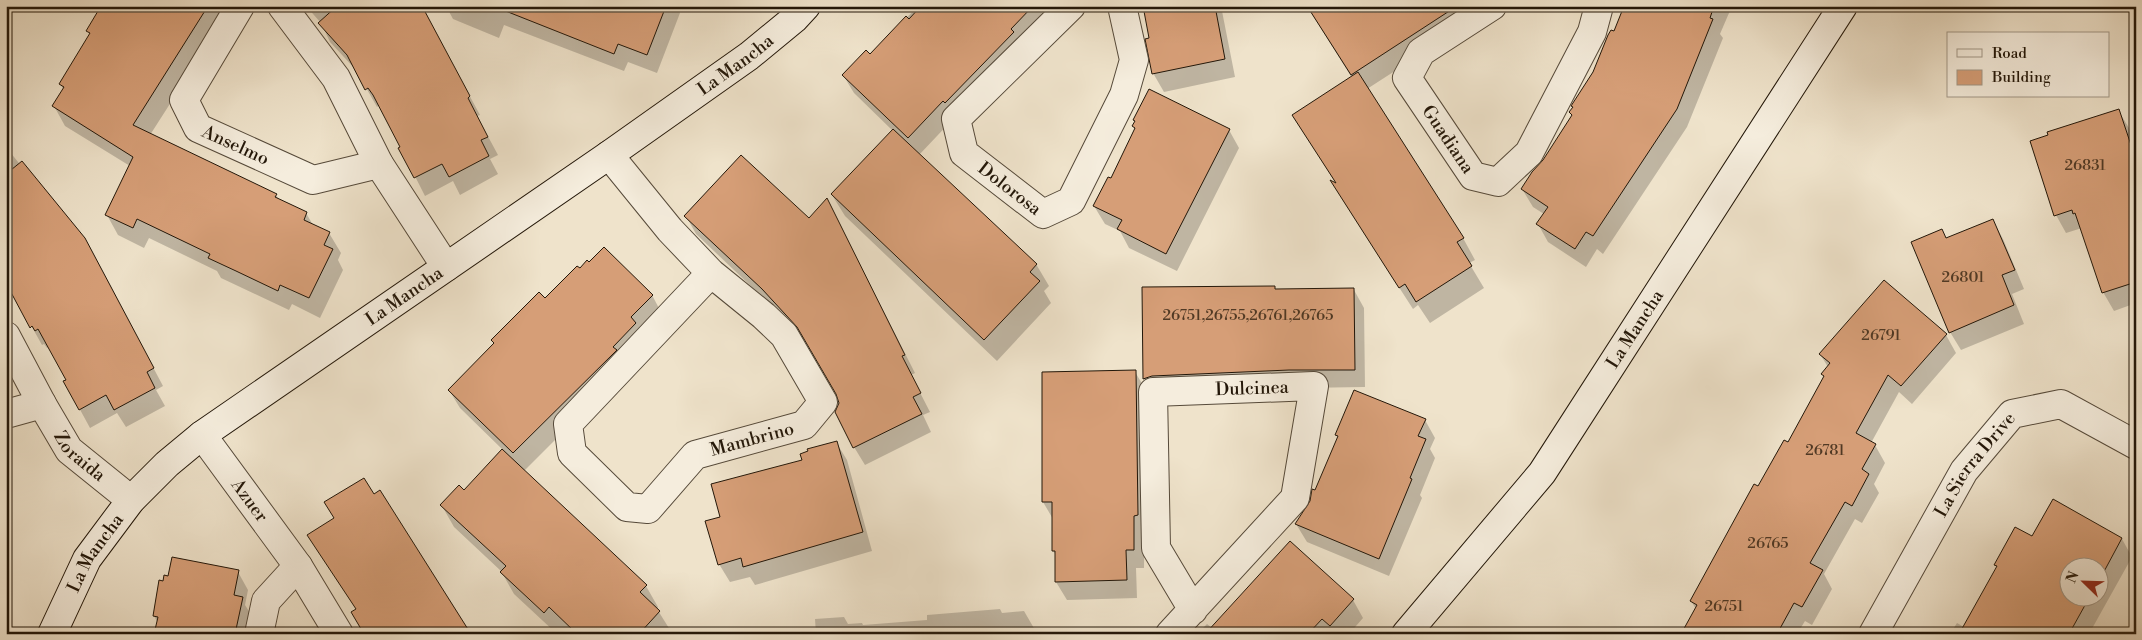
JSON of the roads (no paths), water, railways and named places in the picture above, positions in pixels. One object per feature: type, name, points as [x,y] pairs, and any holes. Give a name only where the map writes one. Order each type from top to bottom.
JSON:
[{"type":"street","name":"Anselmo","points":[[240,6],[184,100],[198,128],[313,180],[378,164]]},
{"type":"street","points":[[282,6],[336,78],[378,164],[446,267]]},
{"type":"street","name":"Dolorosa","points":[[1071,6],[956,119],[964,153],[1043,214],[1071,201],[1124,95],[1134,60],[1122,6]]},
{"type":"street","name":"Guadiana","points":[[1492,6],[1421,52],[1408,78],[1473,176],[1498,182],[1529,153],[1592,32],[1599,6]]},
{"type":"street","name":"La Mancha","points":[[1406,634],[1542,473],[1843,6]]},
{"type":"street","name":"La Mancha","points":[[52,634],[87,559],[131,500],[167,464],[202,435],[609,156],[749,56],[795,10]]},
{"type":"street","name":"Mambrino","points":[[609,156],[670,230],[711,273],[764,316],[784,335],[823,402],[804,424],[695,455],[648,509],[627,507],[572,453],[568,424],[711,273]]},
{"type":"street","name":"Zoraida","points":[[6,336],[69,450],[131,500]]},
{"type":"street","name":"Dulcinea","points":[[1170,634],[1193,610],[1295,498],[1314,386],[1153,392],[1156,548],[1193,610]]},
{"type":"street","points":[[6,414],[42,404]]},
{"type":"street","name":"La Sierra Drive","points":[[1873,634],[1964,471],[2012,414],[2061,404],[2136,445]]},
{"type":"street","name":"Azuer","points":[[202,435],[298,566],[339,634]]},
{"type":"street","points":[[259,634],[266,601],[298,566]]}]
